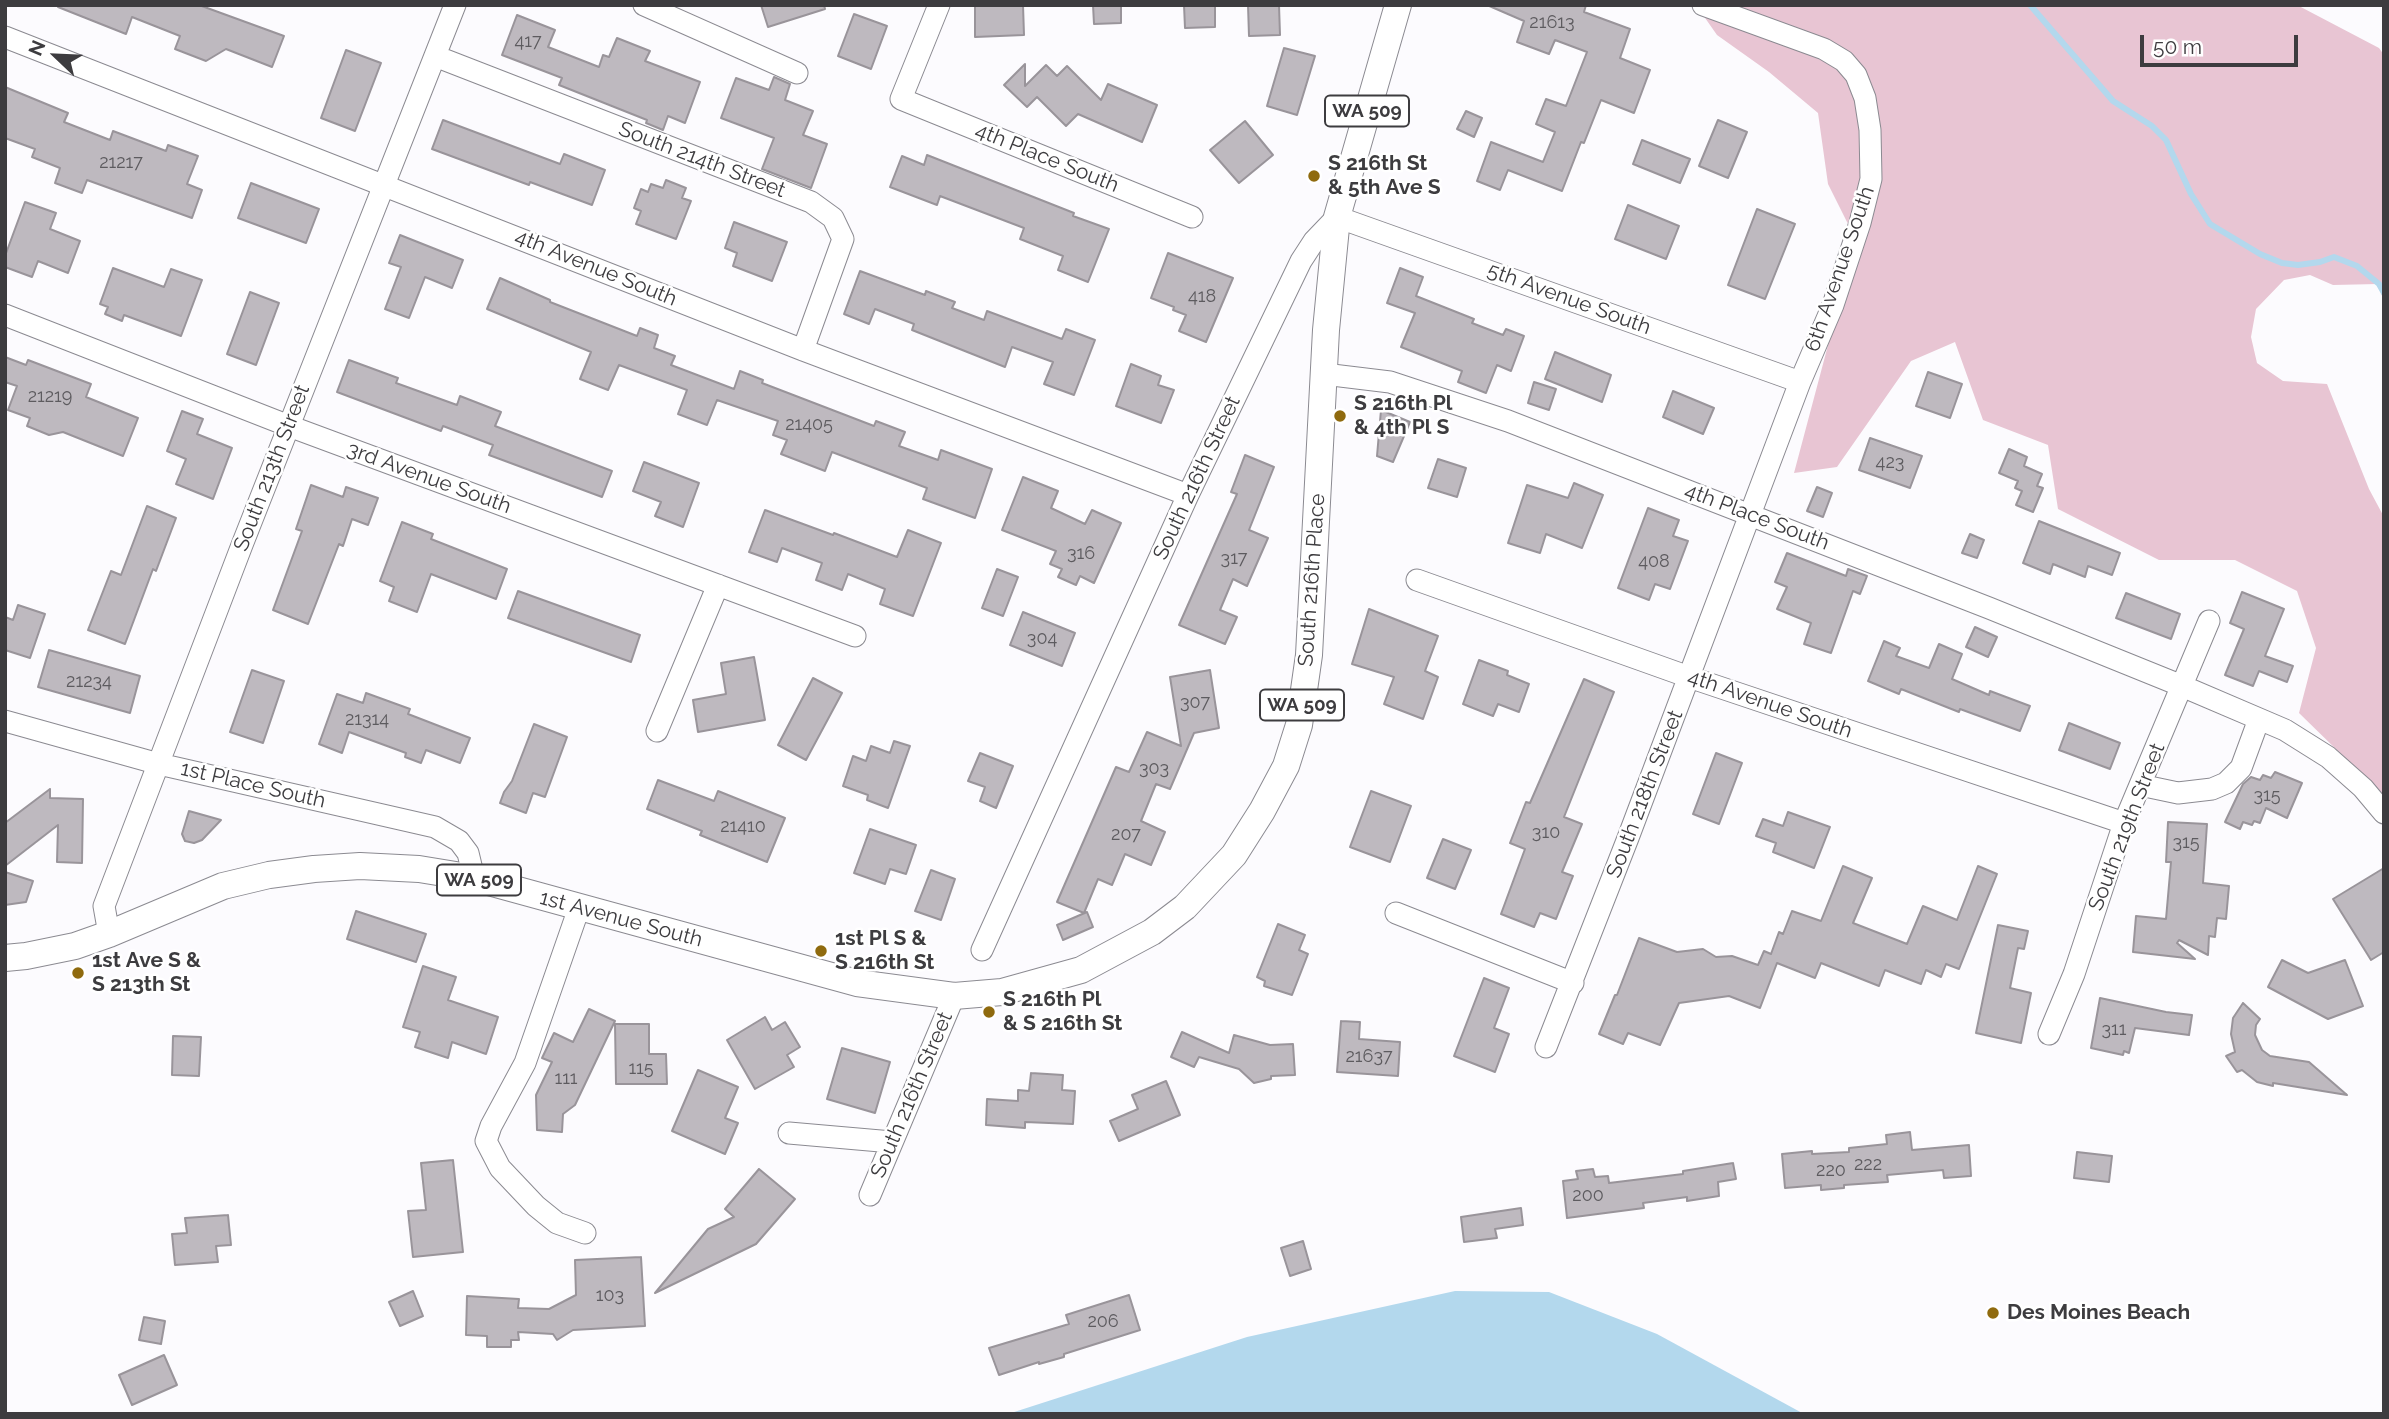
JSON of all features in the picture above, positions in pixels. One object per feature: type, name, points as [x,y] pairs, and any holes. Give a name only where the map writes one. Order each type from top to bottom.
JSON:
[{"type":"main road","name":"South 216th Street","points":[[1337,217],[1398,5]]},
{"type":"main road","name":"South 216th Place","points":[[954,996],[1002,992],[1081,970],[1153,932],[1185,907],[1234,855],[1286,766],[1299,725],[1309,655],[1326,330],[1337,217]]},
{"type":"main road","name":"1st Avenue South","points":[[5,958],[75,946],[223,886],[270,875],[360,866],[419,869],[474,878],[857,984],[954,996]]},
{"type":"street","name":"South 213th Street","points":[[110,934],[104,906],[455,5]]},
{"type":"street","points":[[644,5],[797,73]]},
{"type":"street","name":"4th Place South","points":[[939,5],[901,99],[1192,217]]},
{"type":"street","name":"6th Avenue South","points":[[1703,5],[1824,49],[1844,61],[1856,75],[1865,98],[1870,130],[1871,179],[1860,223],[1833,305],[1800,382]]},
{"type":"street","name":"4th Avenue South","points":[[5,37],[803,350],[1188,495]]},
{"type":"street","name":"South 214th Street","points":[[435,56],[811,202],[833,218],[843,239],[803,350]]},
{"type":"street","name":"5th Avenue South","points":[[1337,217],[1800,382]]},
{"type":"street","name":"South 216th Street","points":[[982,950],[1188,495],[1301,261],[1314,241],[1337,217]]},
{"type":"street","name":"3rd Avenue South","points":[[5,316],[289,426],[855,636]]},
{"type":"street","name":"4th Place South","points":[[1324,374],[1390,382],[1508,421],[2182,686],[2285,730],[2328,757],[2362,788],[2384,813]]},
{"type":"street","name":"South 218th Street","points":[[1546,1047],[1573,983],[1800,382]]},
{"type":"street","name":"4th Avenue South","points":[[1417,580],[1689,677],[2124,822]]},
{"type":"street","points":[[657,731],[718,585]]},
{"type":"street","name":"South 219th Street","points":[[2049,1034],[2074,974],[2124,822],[2208,621]]},
{"type":"street","points":[[2140,785],[2178,793],[2211,789],[2226,783],[2241,768],[2259,719]]},
{"type":"street","name":"1st Place South","points":[[5,721],[159,764],[435,827],[459,841],[468,853],[474,878]]},
{"type":"street","points":[[579,908],[525,1063],[491,1126],[486,1141],[500,1168],[536,1206],[557,1223],[585,1233]]},
{"type":"street","points":[[1396,913],[1573,983]]},
{"type":"street","name":"South 216th Street","points":[[870,1195],[954,996]]},
{"type":"street","points":[[789,1133],[892,1142]]},
{"type":"shaded area","points":[[1696,5],[2297,5],[2379,48],[2384,55],[2384,302],[2378,284],[2333,285],[2310,275],[2284,280],[2256,309],[2251,337],[2257,363],[2283,381],[2327,384],[2369,489],[2384,517],[2384,796],[2299,713],[2316,648],[2297,591],[2235,560],[2159,560],[2058,509],[2048,445],[1983,420],[1955,342],[1911,361],[1837,467],[1794,473],[1856,240],[1828,184],[1818,113],[1769,72],[1717,35]]},
{"type":"water","points":[[1455,1291],[1549,1292],[1657,1334],[1804,1414],[1008,1414],[1247,1337]]},
{"type":"building","points":[[58,5],[199,5],[284,36],[272,67],[226,49],[206,61],[175,49],[180,36],[132,17],[126,34]]},
{"type":"building","points":[[761,5],[824,5],[825,9],[768,27]]},
{"type":"building","points":[[975,5],[1023,5],[1024,35],[975,37]]},
{"type":"building","points":[[1093,5],[1121,5],[1121,23],[1094,24]]},
{"type":"building","points":[[1184,5],[1215,5],[1215,27],[1185,28]]},
{"type":"building","points":[[1248,5],[1279,5],[1280,35],[1249,36]]},
{"type":"building","points":[[1487,5],[1586,5],[1584,12],[1630,29],[1620,58],[1650,70],[1634,113],[1601,100],[1562,191],[1508,170],[1500,190],[1477,181],[1491,142],[1543,162],[1555,132],[1536,124],[1546,99],[1566,106],[1587,52],[1555,40],[1549,54],[1517,42],[1524,21]]},
{"type":"building","points":[[854,14],[887,26],[871,69],[838,56]]},
{"type":"building","points":[[517,15],[555,30],[548,47],[599,67],[603,55],[609,57],[617,38],[650,51],[645,61],[700,82],[685,123],[668,116],[663,130],[646,123],[647,120],[559,85],[562,78],[502,55]]},
{"type":"building","points":[[1284,48],[1315,56],[1297,115],[1267,106]]},
{"type":"building","points":[[346,50],[381,63],[355,131],[321,118]]},
{"type":"building","points":[[1025,64],[1025,86],[1046,65],[1057,76],[1067,66],[1101,100],[1108,84],[1157,105],[1142,142],[1078,114],[1066,126],[1037,97],[1027,107],[1004,85]]},
{"type":"building","points":[[774,77],[790,84],[785,100],[813,111],[803,135],[827,144],[811,188],[762,169],[774,138],[721,118],[736,78],[769,90]]},
{"type":"building","points":[[5,87],[68,113],[64,122],[110,140],[113,131],[166,151],[168,145],[198,156],[187,184],[202,190],[192,218],[87,180],[82,193],[55,183],[60,168],[32,157],[35,149],[5,138]]},
{"type":"building","points":[[1466,111],[1482,118],[1474,137],[1457,129]]},
{"type":"building","points":[[443,120],[560,164],[564,154],[605,170],[592,205],[432,149]]},
{"type":"building","points":[[1718,120],[1747,132],[1728,178],[1699,166]]},
{"type":"building","points":[[1245,121],[1273,155],[1239,183],[1210,150]]},
{"type":"building","points":[[1642,140],[1690,159],[1680,183],[1633,164]]},
{"type":"building","points":[[927,155],[1109,229],[1088,282],[1058,270],[1063,256],[1020,239],[1024,228],[940,196],[937,205],[890,187],[902,156],[924,165]]},
{"type":"building","points":[[666,180],[686,188],[682,198],[691,201],[676,239],[636,224],[641,211],[634,208],[641,189],[648,192],[651,184],[663,188]]},
{"type":"building","points":[[251,183],[319,209],[306,243],[238,218]]},
{"type":"building","points":[[25,202],[56,213],[50,229],[80,241],[68,273],[38,261],[32,277],[5,267],[5,256]]},
{"type":"building","points":[[1628,205],[1679,226],[1666,259],[1615,239]]},
{"type":"building","points":[[1757,209],[1795,224],[1765,299],[1728,285]]},
{"type":"building","points":[[734,222],[787,242],[772,281],[733,266],[737,253],[725,248]]},
{"type":"building","points":[[400,235],[463,260],[452,288],[425,277],[409,318],[385,309],[401,267],[389,263]]},
{"type":"building","points":[[1168,253],[1233,278],[1206,342],[1179,331],[1186,315],[1151,298]]},
{"type":"building","points":[[113,268],[164,287],[171,269],[202,280],[181,336],[124,315],[122,321],[105,314],[108,307],[100,304]]},
{"type":"building","points":[[1400,268],[1423,277],[1416,296],[1474,319],[1472,323],[1503,335],[1506,329],[1524,336],[1511,371],[1497,365],[1486,393],[1458,382],[1462,371],[1401,347],[1415,313],[1387,303]]},
{"type":"building","points":[[860,271],[925,295],[926,291],[955,302],[952,308],[984,320],[987,311],[1062,339],[1066,329],[1095,340],[1074,395],[1044,384],[1053,362],[1012,347],[1005,367],[912,330],[914,324],[875,309],[869,324],[844,314]]},
{"type":"building","points":[[500,278],[550,302],[637,336],[640,328],[658,335],[654,348],[675,356],[671,365],[734,389],[740,371],[763,380],[762,383],[874,426],[876,421],[905,432],[899,446],[938,460],[941,450],[992,469],[975,518],[923,499],[927,488],[832,452],[825,471],[781,454],[787,440],[773,435],[778,421],[717,400],[707,425],[678,414],[687,390],[619,365],[608,390],[580,379],[591,352],[487,309]]},
{"type":"building","points":[[250,292],[279,303],[256,365],[227,354]]},
{"type":"building","points":[[1555,352],[1611,375],[1602,402],[1545,379]]},
{"type":"building","points":[[5,357],[26,365],[28,360],[91,384],[86,397],[138,418],[123,456],[63,432],[49,435],[27,426],[30,418],[8,410],[17,386],[5,382]]},
{"type":"building","points":[[349,360],[398,378],[396,383],[457,405],[460,396],[501,412],[495,426],[612,471],[602,497],[489,455],[493,445],[443,426],[441,431],[337,392]]},
{"type":"building","points":[[1131,364],[1161,376],[1158,385],[1174,390],[1161,423],[1116,406]]},
{"type":"building","points":[[1928,372],[1962,384],[1950,418],[1916,406]]},
{"type":"building","points":[[1534,382],[1556,389],[1549,410],[1528,403]]},
{"type":"building","points":[[1673,391],[1714,408],[1703,434],[1663,417]]},
{"type":"building","points":[[1381,410],[1410,422],[1393,462],[1377,456]]},
{"type":"building","points":[[182,411],[203,419],[197,434],[232,448],[213,499],[176,484],[186,459],[167,451]]},
{"type":"building","points":[[1870,438],[1922,456],[1910,488],[1859,470]]},
{"type":"building","points":[[2009,449],[2027,457],[2024,466],[2042,474],[2037,486],[2043,488],[2033,512],[2016,505],[2022,491],[2015,488],[2018,481],[1999,473]]},
{"type":"building","points":[[1245,455],[1274,467],[1249,530],[1268,538],[1247,586],[1233,579],[1220,610],[1237,617],[1225,644],[1179,625],[1237,494],[1231,492]]},
{"type":"building","points":[[1438,459],[1466,468],[1457,497],[1428,488]]},
{"type":"building","points":[[644,462],[699,483],[683,527],[655,516],[661,502],[633,491]]},
{"type":"building","points":[[1023,477],[1058,491],[1051,508],[1085,524],[1092,510],[1121,523],[1094,583],[1080,576],[1076,585],[1058,577],[1062,569],[1050,564],[1056,551],[1002,530]]},
{"type":"building","points":[[1574,483],[1603,495],[1582,548],[1546,534],[1540,553],[1508,543],[1527,485],[1568,498]]},
{"type":"building","points":[[311,485],[343,497],[346,487],[378,498],[368,525],[352,519],[343,546],[339,544],[308,624],[273,610],[302,531],[296,529]]},
{"type":"building","points":[[1817,487],[1832,493],[1823,517],[1807,511]]},
{"type":"building","points":[[147,506],[176,518],[156,571],[153,569],[125,644],[88,630],[111,571],[121,575]]},
{"type":"building","points":[[1648,508],[1679,520],[1673,536],[1688,541],[1670,589],[1655,584],[1649,600],[1618,588]]},
{"type":"building","points":[[765,510],[897,557],[908,530],[941,543],[913,616],[880,604],[885,589],[848,574],[842,590],[816,580],[822,563],[782,548],[777,562],[749,552]]},
{"type":"building","points":[[2039,521],[2120,553],[2112,575],[2088,566],[2085,577],[2053,564],[2050,574],[2023,563]]},
{"type":"building","points":[[402,522],[433,534],[431,539],[507,569],[496,599],[431,574],[417,612],[389,601],[394,587],[380,581]]},
{"type":"building","points":[[1970,534],[1984,540],[1977,558],[1962,553]]},
{"type":"building","points":[[1787,553],[1846,576],[1848,569],[1867,576],[1860,594],[1853,591],[1831,653],[1804,644],[1811,623],[1777,609],[1787,587],[1775,582]]},
{"type":"building","points":[[997,569],[1018,577],[1003,616],[982,608]]},
{"type":"building","points":[[518,591],[640,635],[631,662],[508,618]]},
{"type":"building","points":[[2242,592],[2284,609],[2265,656],[2293,666],[2287,682],[2259,671],[2253,686],[2225,675],[2244,629],[2230,623]]},
{"type":"building","points":[[2126,593],[2180,614],[2171,639],[2116,618]]},
{"type":"building","points":[[18,605],[45,614],[30,658],[5,650],[5,617],[13,620]]},
{"type":"building","points":[[1369,609],[1438,636],[1425,671],[1438,677],[1423,719],[1384,704],[1394,677],[1352,664]]},
{"type":"building","points":[[1023,612],[1075,633],[1062,666],[1010,645]]},
{"type":"building","points":[[1975,627],[1997,637],[1988,657],[1966,647]]},
{"type":"building","points":[[1884,641],[1900,648],[1896,656],[1929,668],[1939,644],[1962,654],[1952,679],[1989,695],[1990,691],[2030,706],[2020,731],[1960,709],[1959,712],[1901,689],[1899,694],[1868,681]]},
{"type":"building","points":[[49,650],[140,676],[130,713],[38,687]]},
{"type":"building","points":[[754,657],[765,720],[698,732],[693,700],[726,694],[721,663]]},
{"type":"building","points":[[1479,660],[1508,671],[1507,675],[1529,684],[1519,712],[1498,704],[1493,716],[1463,704]]},
{"type":"building","points":[[252,670],[284,681],[263,743],[230,732]]},
{"type":"building","points":[[1210,670],[1219,728],[1194,733],[1170,789],[1156,784],[1141,821],[1165,832],[1151,865],[1125,854],[1112,885],[1098,879],[1084,913],[1057,902],[1116,767],[1129,772],[1147,732],[1181,746],[1170,677]]},
{"type":"building","points":[[813,678],[842,693],[806,760],[778,745]]},
{"type":"building","points":[[1584,679],[1614,692],[1564,817],[1582,824],[1562,872],[1573,876],[1556,919],[1540,913],[1534,927],[1501,914],[1525,849],[1510,843],[1526,802],[1530,803]]},
{"type":"building","points":[[366,693],[410,709],[408,714],[470,738],[460,763],[426,750],[421,763],[405,757],[406,753],[349,732],[342,753],[319,744],[337,694],[363,703]]},
{"type":"building","points":[[2069,723],[2120,743],[2110,769],[2059,750]]},
{"type":"building","points":[[534,724],[567,737],[545,797],[533,793],[526,813],[500,803],[512,781]]},
{"type":"building","points":[[894,741],[910,746],[888,808],[867,800],[868,795],[843,786],[853,756],[866,761],[871,746],[890,753]]},
{"type":"building","points":[[980,753],[1013,766],[996,808],[980,801],[985,787],[968,781]]},
{"type":"building","points":[[1716,753],[1742,763],[1719,824],[1693,814]]},
{"type":"building","points":[[2275,772],[2302,783],[2287,818],[2266,808],[2260,823],[2254,821],[2252,825],[2243,822],[2240,829],[2225,822],[2243,784],[2251,777],[2260,780],[2263,775],[2271,778]]},
{"type":"building","points":[[658,780],[714,801],[718,791],[785,818],[767,862],[700,835],[702,831],[647,809]]},
{"type":"building","points":[[50,789],[50,798],[83,799],[82,863],[57,862],[58,825],[5,866],[5,823]]},
{"type":"building","points":[[1371,791],[1411,806],[1390,862],[1350,847]]},
{"type":"building","points":[[189,811],[221,820],[202,840],[194,843],[185,841],[182,834]]},
{"type":"building","points":[[1788,812],[1830,827],[1814,868],[1773,852],[1776,843],[1756,836],[1763,819],[1783,826]]},
{"type":"building","points":[[2168,822],[2207,824],[2203,883],[2229,886],[2226,919],[2217,918],[2215,937],[2209,936],[2208,955],[2179,940],[2177,943],[2195,959],[2133,952],[2136,916],[2166,919],[2171,862],[2166,862]]},
{"type":"building","points":[[870,829],[916,845],[906,874],[890,869],[885,884],[854,873]]},
{"type":"building","points":[[1443,839],[1471,850],[1455,889],[1427,878]]},
{"type":"building","points":[[1843,866],[1872,878],[1853,923],[1907,944],[1923,906],[1957,920],[1978,866],[1997,874],[1959,969],[1946,964],[1941,977],[1926,970],[1921,984],[1885,970],[1879,986],[1821,963],[1815,978],[1777,963],[1760,1008],[1729,996],[1679,1003],[1660,1045],[1628,1033],[1623,1044],[1599,1034],[1639,938],[1677,952],[1703,949],[1716,957],[1732,956],[1758,965],[1764,951],[1771,954],[1779,932],[1783,934],[1792,911],[1821,921]]},
{"type":"building","points":[[2384,868],[2384,952],[2371,960],[2333,899]]},
{"type":"building","points":[[931,870],[955,879],[941,920],[915,911]]},
{"type":"building","points":[[5,872],[33,881],[26,902],[5,905]]},
{"type":"building","points":[[356,911],[426,934],[416,962],[347,939]]},
{"type":"building","points":[[1087,912],[1093,927],[1063,940],[1057,925]]},
{"type":"building","points":[[1278,924],[1305,935],[1299,950],[1308,954],[1292,995],[1264,986],[1265,981],[1257,977]]},
{"type":"building","points":[[1998,925],[2028,931],[2024,949],[2018,948],[2010,988],[2031,993],[2021,1043],[1976,1033]]},
{"type":"building","points":[[2282,960],[2308,973],[2345,960],[2363,1006],[2328,1019],[2268,987]]},
{"type":"building","points":[[423,966],[456,977],[448,1000],[498,1017],[486,1054],[452,1042],[448,1058],[415,1047],[420,1032],[403,1027]]},
{"type":"building","points":[[1484,978],[1509,988],[1494,1028],[1509,1034],[1495,1072],[1454,1056]]},
{"type":"building","points":[[2100,998],[2192,1015],[2189,1035],[2135,1028],[2129,1053],[2124,1051],[2123,1055],[2091,1048]]},
{"type":"building","points":[[2243,1003],[2260,1019],[2255,1035],[2262,1050],[2270,1056],[2309,1062],[2347,1095],[2273,1083],[2273,1086],[2257,1082],[2242,1070],[2237,1072],[2226,1056],[2235,1052],[2231,1034],[2233,1018]]},
{"type":"building","points":[[589,1009],[615,1021],[575,1105],[563,1114],[562,1132],[537,1130],[536,1095],[552,1062],[542,1058],[554,1033],[573,1042]]},
{"type":"building","points":[[765,1017],[772,1030],[785,1022],[800,1047],[787,1055],[794,1067],[755,1089],[727,1040]]},
{"type":"building","points":[[1341,1021],[1360,1022],[1359,1039],[1400,1042],[1398,1076],[1337,1072]]},
{"type":"building","points":[[615,1024],[649,1024],[649,1054],[666,1054],[667,1084],[616,1084]]},
{"type":"building","points":[[1182,1032],[1229,1053],[1234,1035],[1270,1045],[1293,1044],[1295,1075],[1271,1076],[1271,1079],[1254,1083],[1239,1069],[1199,1057],[1194,1067],[1171,1057]]},
{"type":"building","points":[[173,1036],[201,1037],[199,1076],[172,1075]]},
{"type":"building","points":[[842,1048],[890,1062],[875,1113],[827,1099]]},
{"type":"building","points":[[698,1070],[738,1087],[725,1118],[738,1123],[725,1154],[672,1131]]},
{"type":"building","points":[[1031,1073],[1063,1075],[1062,1090],[1075,1091],[1073,1124],[1025,1122],[1025,1128],[986,1125],[987,1099],[1018,1101],[1018,1090],[1029,1091]]},
{"type":"building","points":[[1166,1081],[1180,1115],[1119,1141],[1110,1121],[1138,1109],[1132,1095]]},
{"type":"building","points":[[1910,1132],[1912,1150],[1969,1145],[1971,1176],[1944,1178],[1943,1170],[1887,1175],[1888,1182],[1844,1185],[1844,1188],[1821,1190],[1821,1185],[1785,1188],[1782,1154],[1812,1151],[1812,1154],[1849,1152],[1849,1148],[1887,1144],[1886,1135]]},
{"type":"building","points":[[2077,1152],[2112,1156],[2109,1182],[2074,1178]]},
{"type":"building","points":[[453,1160],[463,1252],[413,1257],[408,1211],[426,1210],[421,1163]]},
{"type":"building","points":[[1733,1163],[1736,1179],[1718,1182],[1719,1196],[1643,1203],[1644,1208],[1567,1218],[1563,1181],[1578,1179],[1576,1171],[1593,1169],[1595,1177],[1608,1176],[1609,1183],[1683,1174],[1683,1171]]},
{"type":"building","points":[[759,1169],[795,1199],[756,1244],[655,1293],[708,1229],[734,1217],[725,1209]]},
{"type":"building","points":[[1521,1208],[1523,1225],[1495,1229],[1497,1238],[1464,1242],[1461,1217]]},
{"type":"building","points":[[228,1215],[231,1245],[216,1246],[218,1262],[175,1265],[172,1234],[187,1233],[185,1218]]},
{"type":"building","points":[[1303,1241],[1311,1269],[1290,1276],[1281,1248]]},
{"type":"building","points":[[641,1257],[645,1326],[573,1330],[557,1340],[553,1334],[518,1332],[519,1340],[511,1340],[511,1347],[487,1347],[487,1336],[466,1335],[467,1296],[519,1299],[518,1308],[549,1309],[576,1295],[575,1260]]},
{"type":"building","points":[[413,1291],[423,1316],[400,1326],[389,1302]]},
{"type":"building","points":[[1129,1295],[1140,1330],[1064,1354],[1064,1357],[999,1375],[989,1348],[1069,1324],[1066,1315]]},
{"type":"building","points":[[144,1317],[165,1321],[161,1344],[139,1340]]},
{"type":"building","points":[[164,1355],[177,1385],[132,1405],[119,1375]]},
{"type":"waterway","points":[[2030,5],[2113,101],[2152,126],[2166,140],[2191,194],[2210,224],[2260,254],[2282,263],[2298,265],[2334,257],[2357,266],[2379,284],[2384,293]]},
{"type":"place","name":"S 216th St & 5th Ave S","points":[[1314,176]]},
{"type":"place","name":"S 216th Pl & 4th Pl S","points":[[1340,416]]},
{"type":"place","name":"1st Pl S & S 216th St","points":[[821,951]]},
{"type":"place","name":"1st Ave S & S 213th St","points":[[78,973]]},
{"type":"place","name":"S 216th Pl & S 216th St","points":[[989,1012]]},
{"type":"place","name":"Des Moines Beach","points":[[1993,1313]]}]
